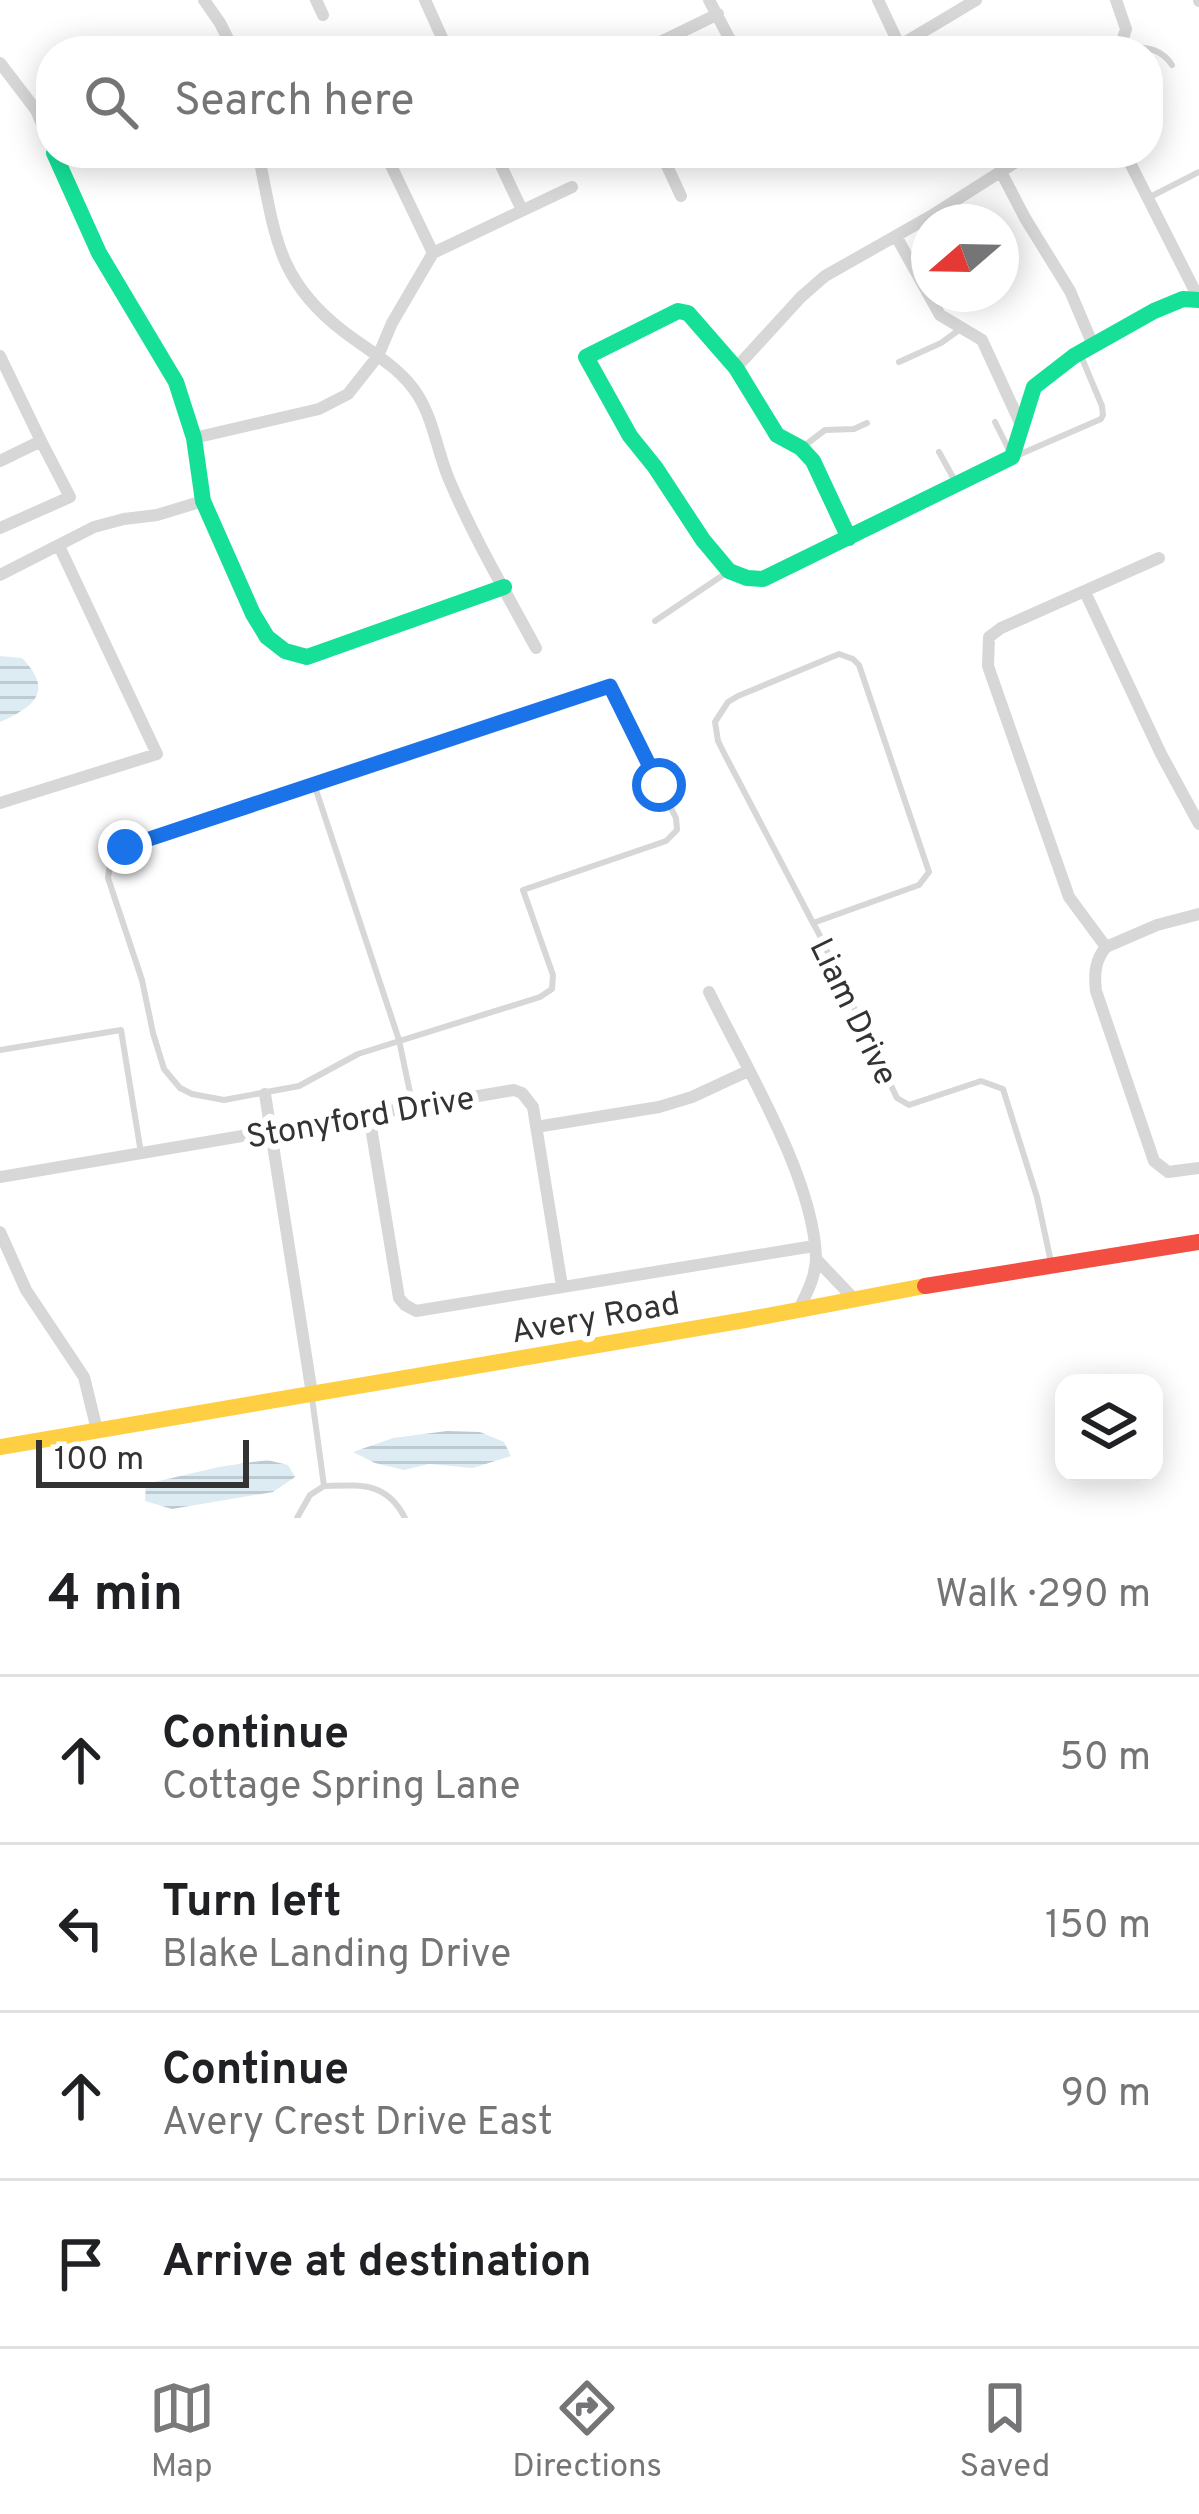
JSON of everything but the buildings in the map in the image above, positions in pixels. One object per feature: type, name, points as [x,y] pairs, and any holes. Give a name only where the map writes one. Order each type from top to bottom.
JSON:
[{"type":"street","points":[[204,0],[227,36]]},
{"type":"street","points":[[316,0],[323,15]]},
{"type":"street","points":[[425,0],[441,36]]},
{"type":"street","points":[[709,0],[729,36]]},
{"type":"street","points":[[878,0],[895,36]]},
{"type":"street","points":[[920,36],[976,0]]},
{"type":"street","points":[[1116,0],[1126,28],[1124,36]]},
{"type":"street","points":[[673,36],[718,14]]},
{"type":"street","points":[[0,63],[36,110]]},
{"type":"street","points":[[60,168],[99,253],[176,382],[194,438],[203,501],[267,638],[285,651],[307,657],[504,587]]},
{"type":"street","points":[[261,168],[270,221],[295,280],[339,328],[406,377],[422,402],[450,482],[536,648]]},
{"type":"street","points":[[392,168],[434,253]]},
{"type":"street","points":[[502,168],[522,210]]},
{"type":"street","points":[[668,168],[681,196]]},
{"type":"street","points":[[736,368],[825,276],[1007,168]]},
{"type":"street","points":[[849,538],[813,461],[777,435],[736,368],[683,311],[586,357],[630,436],[703,540],[729,571],[763,579],[849,538],[1012,457],[1034,387],[1086,349],[1154,311],[1184,299],[1199,299],[1133,168]]},
{"type":"street","points":[[1001,172],[1070,291],[1086,349]]},
{"type":"street","points":[[194,438],[319,409],[348,394],[378,356],[434,253],[572,187]]},
{"type":"street","points":[[896,236],[940,315],[982,340],[1022,428]]},
{"type":"street","points":[[0,356],[70,497],[0,528]]},
{"type":"street","points":[[0,461],[41,440]]},
{"type":"street","points":[[0,575],[94,527],[203,501]]},
{"type":"street","points":[[0,803],[157,754],[58,546]]},
{"type":"street","points":[[1106,947],[1069,897],[988,666],[987,650],[989,637],[1001,628],[1159,559]]},
{"type":"street","points":[[1085,592],[1199,824]]},
{"type":"street","points":[[1199,914],[1157,925],[1106,947],[1094,974],[1154,1160],[1168,1172],[1199,1168]]},
{"type":"street","points":[[709,992],[804,1195],[815,1252],[814,1275],[799,1309]]},
{"type":"street","points":[[562,1286],[536,1127],[676,1103],[748,1071]]},
{"type":"street","name":"Stonyford Drive","points":[[0,1177],[514,1090],[529,1099],[536,1127]]},
{"type":"street","points":[[265,1094],[312,1394]]},
{"type":"street","points":[[369,1115],[399,1298],[416,1311],[815,1252]]},
{"type":"street","points":[[0,1232],[26,1290],[84,1377],[97,1430]]},
{"type":"street","name":"Avery Road","points":[[0,1447],[1199,1242]]},
{"type":"street","points":[[815,1252],[854,1299]]},
{"type":"lane","points":[[1163,53],[1172,65]]},
{"type":"lane","points":[[1148,198],[1199,172]]},
{"type":"lane","points":[[899,362],[962,328]]},
{"type":"lane","points":[[994,422],[1012,457],[1101,419],[1102,406],[1086,349]]},
{"type":"lane","points":[[801,448],[825,430],[867,424]]},
{"type":"lane","points":[[939,452],[957,485]]},
{"type":"lane","points":[[655,621],[729,571]]},
{"type":"lane","name":"Liam Drive","points":[[813,923],[919,885],[929,872],[859,665],[844,655],[728,702],[715,722],[718,741],[901,1102],[909,1106],[981,1081],[1004,1089],[1052,1265]]},
{"type":"lane","points":[[610,686],[676,818],[677,830],[666,841],[524,890],[553,975],[553,989],[540,997],[358,1054],[299,1086],[206,1099],[180,1088],[164,1069],[142,980],[108,878],[111,857],[125,847],[314,783],[610,686]]},
{"type":"lane","points":[[314,783],[399,1040],[413,1107]]},
{"type":"lane","points":[[0,1050],[121,1030],[141,1154]]},
{"type":"lane","points":[[312,1394],[324,1486]]},
{"type":"lane","points":[[297,1518],[310,1495],[324,1486],[365,1485],[386,1494],[405,1518]]},
{"type":"shaded area","points":[[0,656],[22,658],[38,689],[30,704],[0,722]]},
{"type":"shaded area","points":[[480,1432],[504,1442],[511,1456],[473,1468],[429,1464],[404,1470],[353,1452],[393,1438]]},
{"type":"shaded area","points":[[267,1460],[288,1465],[295,1477],[273,1492],[172,1509],[145,1501],[146,1484]]},
{"type":"traffic: fast","points":[[61,168],[99,253],[176,382],[194,438],[203,501],[267,637],[285,651],[307,657],[504,587]]},
{"type":"traffic: fast","points":[[849,538],[813,461],[777,435],[736,368],[688,313],[678,311],[586,357],[630,436],[703,540],[729,571],[763,579],[1012,457],[1034,387],[1074,356],[1154,311],[1183,299],[1199,300]]},
{"type":"traffic: slow","points":[[0,1447],[925,1286]]},
{"type":"traffic: jam","points":[[925,1286],[1199,1242]]},
{"type":"route","points":[[125,847],[610,686],[659,785]]}]
